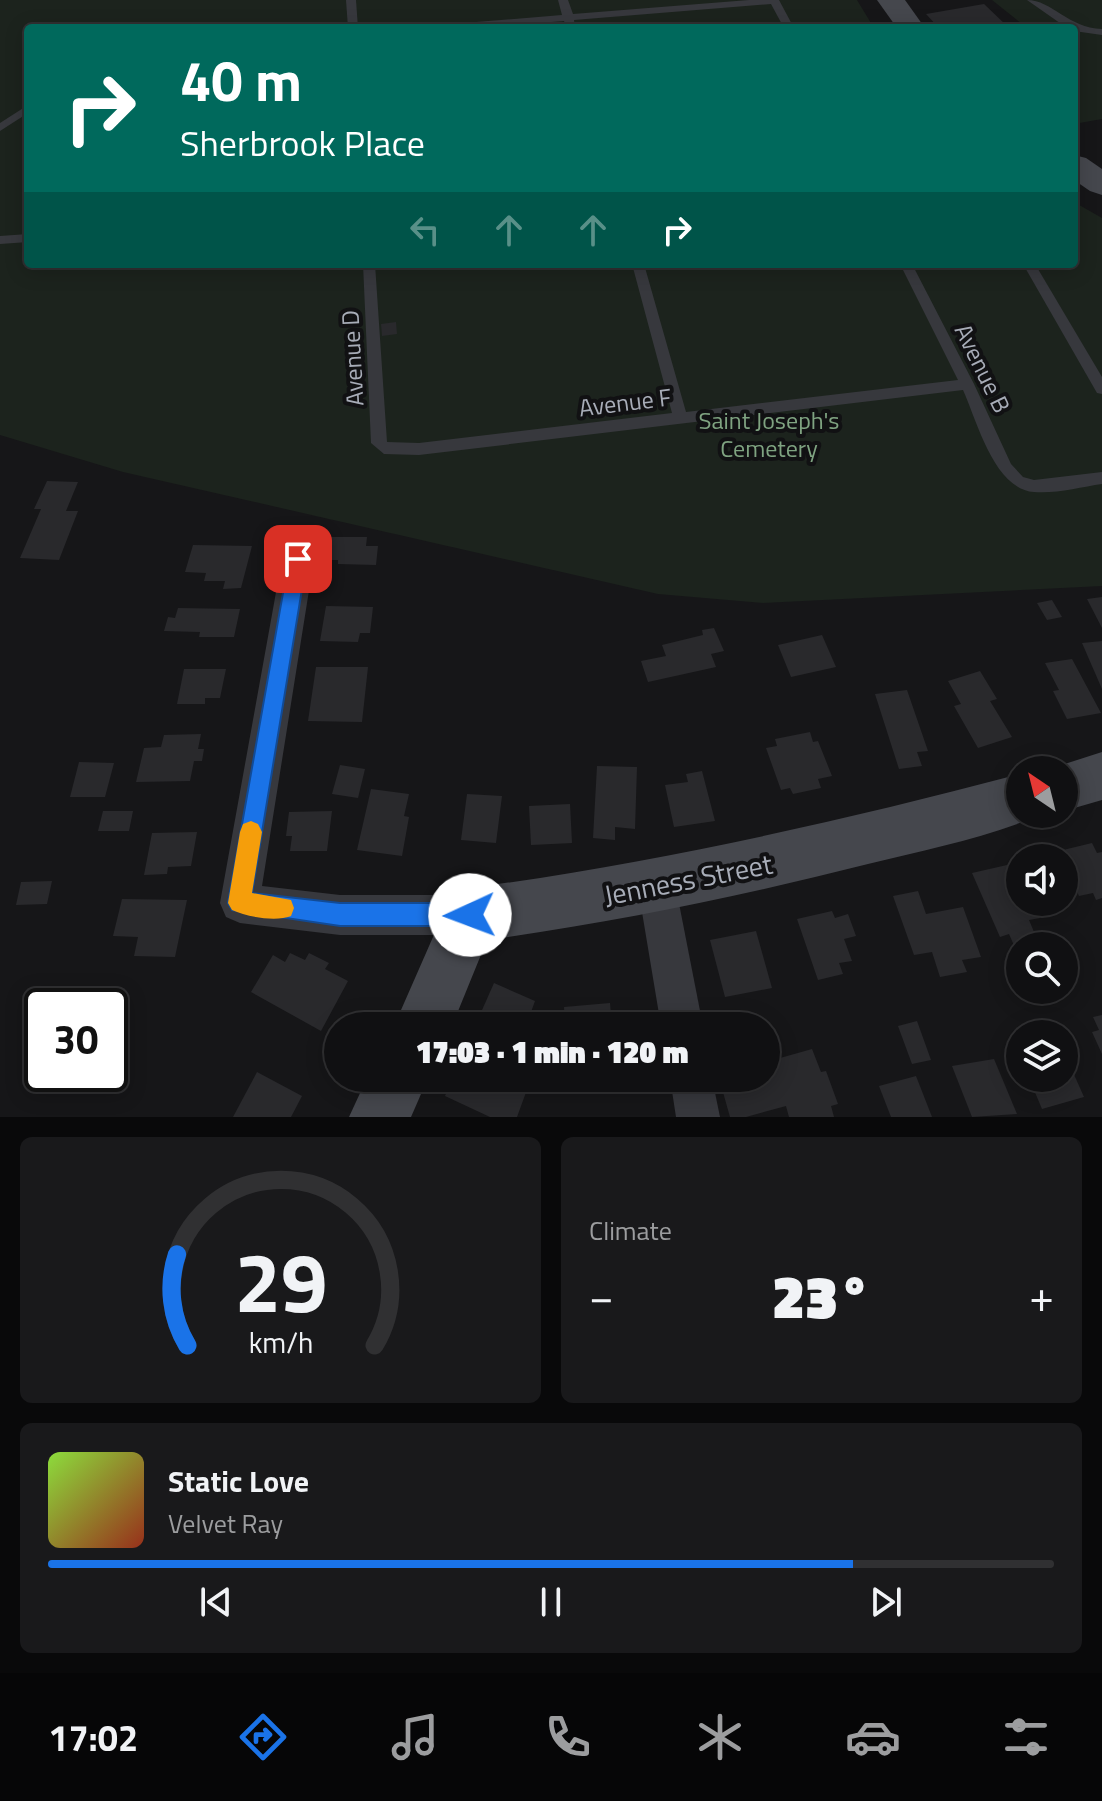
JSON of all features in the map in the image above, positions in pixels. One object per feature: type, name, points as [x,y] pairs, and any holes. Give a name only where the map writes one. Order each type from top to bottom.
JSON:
[{"type":"street","points":[[891,0],[908,24]]},
{"type":"street","points":[[1078,168],[1102,184]]},
{"type":"street","points":[[298,559],[240,903],[340,915],[470,915],[429,1012]]},
{"type":"street","points":[[1078,783],[1102,776]]},
{"type":"street","name":"Jenness Street","points":[[470,915],[657,888],[841,848],[1006,803]]},
{"type":"street","points":[[657,888],[679,1012]]},
{"type":"street","points":[[379,1117],[392,1092]]},
{"type":"street","points":[[694,1092],[698,1117]]},
{"type":"lane","points":[[351,0],[353,24]]},
{"type":"lane","points":[[563,0],[570,23]]},
{"type":"lane","points":[[1032,0],[1067,24]]},
{"type":"lane","points":[[544,24],[774,1],[787,24]]},
{"type":"lane","points":[[1078,29],[1102,32]]},
{"type":"lane","points":[[0,128],[24,111]]},
{"type":"lane","points":[[0,240],[24,238]]},
{"type":"lane","name":"Avenue D","points":[[369,268],[378,443],[384,448]]},
{"type":"lane","points":[[639,268],[680,417]]},
{"type":"lane","name":"Avenue B","points":[[908,268],[967,384],[1005,468],[1026,486],[1102,478]]},
{"type":"lane","points":[[1031,268],[1102,389]]},
{"type":"lane","name":"Avenue F","points":[[384,448],[419,449],[967,384]]},
{"type":"green space","name":"Saint Joseph's Cemetery","points":[[0,0],[857,0],[872,24],[24,24],[24,268],[1078,268],[1078,204],[1102,218],[1102,586],[763,603],[658,594],[123,472],[0,435]]},
{"type":"green space","points":[[992,0],[1102,0],[1102,119],[1078,123],[1078,24],[1022,24]]},
{"type":"building","points":[[984,4],[1005,24],[935,24],[926,14]]},
{"type":"building","points":[[396,322],[397,334],[382,336],[381,324]]},
{"type":"building","points":[[47,481],[78,482],[66,511],[78,511],[59,560],[20,558],[41,509],[34,509]]},
{"type":"building","points":[[329,537],[367,537],[366,546],[378,546],[376,565],[338,564],[338,560],[325,560]]},
{"type":"building","points":[[193,545],[252,546],[241,588],[223,589],[225,581],[204,581],[206,573],[185,572]]},
{"type":"building","points":[[1102,597],[1102,628],[1087,599]]},
{"type":"building","points":[[1052,600],[1062,617],[1047,620],[1037,603]]},
{"type":"building","points":[[326,606],[373,607],[370,633],[360,633],[358,642],[320,641]]},
{"type":"building","points":[[178,608],[240,609],[234,637],[199,637],[200,632],[164,631],[168,617],[175,618]]},
{"type":"building","points":[[714,628],[724,651],[711,654],[716,667],[648,682],[641,661],[666,656],[662,645],[703,635],[702,630]]},
{"type":"building","points":[[822,635],[836,667],[791,677],[778,645]]},
{"type":"building","points":[[1102,641],[1102,689],[1082,643]]},
{"type":"building","points":[[1072,659],[1101,713],[1067,719],[1053,691],[1059,690],[1045,663]]},
{"type":"building","points":[[316,667],[368,667],[362,722],[308,721]]},
{"type":"building","points":[[184,669],[226,669],[220,698],[205,698],[205,704],[177,704]]},
{"type":"building","points":[[980,671],[997,699],[990,701],[1012,737],[978,748],[954,706],[961,704],[948,681]]},
{"type":"building","points":[[907,690],[928,751],[917,752],[922,766],[899,769],[875,694]]},
{"type":"building","points":[[810,732],[813,742],[818,741],[832,776],[818,779],[821,788],[793,794],[790,788],[781,790],[766,748],[777,746],[775,739]]},
{"type":"building","points":[[201,734],[198,749],[204,749],[202,761],[194,761],[190,781],[136,782],[144,748],[161,747],[164,735]]},
{"type":"building","points":[[79,762],[114,763],[105,797],[70,797]]},
{"type":"building","points":[[340,765],[365,769],[358,798],[332,794]]},
{"type":"building","points":[[597,766],[637,767],[635,829],[615,827],[615,840],[593,838]]},
{"type":"building","points":[[702,771],[715,821],[674,827],[665,785],[688,782],[686,774]]},
{"type":"building","points":[[371,789],[409,794],[404,816],[409,817],[402,856],[357,850]]},
{"type":"building","points":[[467,794],[502,796],[496,843],[461,840]]},
{"type":"building","points":[[570,804],[572,843],[531,845],[529,806]]},
{"type":"building","points":[[103,811],[133,811],[129,831],[98,831]]},
{"type":"building","points":[[332,811],[327,851],[290,851],[292,836],[286,836],[289,812]]},
{"type":"building","points":[[197,832],[191,866],[168,867],[167,874],[144,875],[152,833]]},
{"type":"building","points":[[1092,843],[1097,853],[1102,852],[1102,898],[1096,900],[1093,893],[1079,896],[1078,846]]},
{"type":"building","points":[[1006,865],[1006,916],[1039,916],[1029,920],[1034,932],[1006,932],[1000,937],[972,873]]},
{"type":"building","points":[[52,881],[47,904],[16,905],[21,882]]},
{"type":"building","points":[[918,891],[926,914],[963,907],[981,957],[962,960],[967,972],[940,977],[932,952],[914,955],[893,896]]},
{"type":"building","points":[[122,899],[187,900],[175,957],[134,956],[138,937],[113,936]]},
{"type":"building","points":[[832,911],[835,918],[848,914],[856,936],[844,939],[852,961],[839,963],[843,974],[818,980],[797,919]]},
{"type":"building","points":[[756,931],[772,988],[725,997],[710,940]]},
{"type":"building","points":[[290,953],[305,960],[309,953],[329,963],[325,969],[348,981],[331,1012],[324,1012],[321,1031],[251,992],[273,955],[285,962]]},
{"type":"building","points":[[494,983],[535,1001],[531,1012],[481,1012]]},
{"type":"building","points":[[610,1003],[611,1012],[564,1012],[564,1007]]},
{"type":"building","points":[[1102,1015],[1102,1054],[1092,1032],[1099,1030],[1093,1017]]},
{"type":"building","points":[[917,1021],[931,1060],[912,1064],[898,1026]]},
{"type":"building","points":[[812,1049],[821,1072],[826,1071],[838,1104],[831,1106],[834,1117],[789,1117],[786,1106],[746,1117],[730,1117],[723,1092],[780,1092],[780,1058]]},
{"type":"building","points":[[994,1059],[1017,1114],[972,1117],[952,1066]]},
{"type":"building","points":[[257,1072],[302,1096],[291,1117],[233,1117]]},
{"type":"building","points":[[916,1076],[932,1117],[891,1117],[879,1086]]},
{"type":"building","points":[[1078,1084],[1084,1097],[1042,1109],[1035,1092],[1078,1092]]},
{"type":"building","points":[[447,1092],[526,1092],[517,1117],[490,1117],[445,1096]]},
{"type":"slow traffic","points":[[251,832],[240,903],[283,908]]},
{"type":"route","points":[[298,559],[240,903],[340,915],[470,915]]}]
